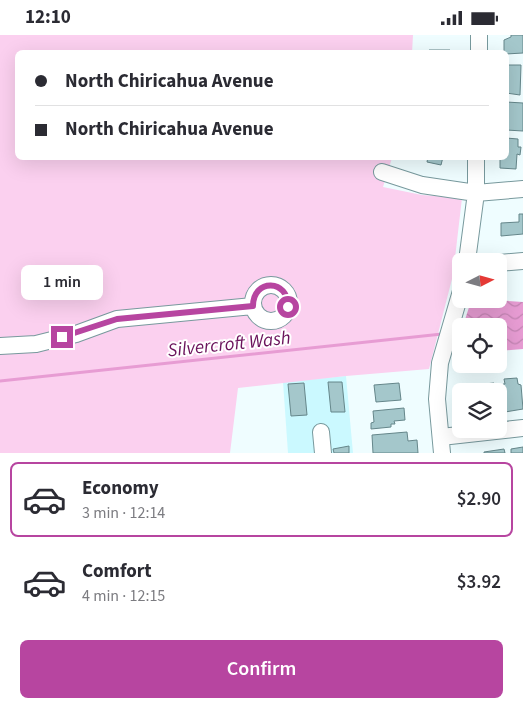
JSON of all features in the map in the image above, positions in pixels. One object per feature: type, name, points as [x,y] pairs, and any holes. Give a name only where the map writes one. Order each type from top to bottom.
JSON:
[{"type":"street","points":[[479,35],[479,50]]},
{"type":"street","points":[[468,253],[476,193],[476,160]]},
{"type":"street","points":[[382,172],[422,185],[476,193],[523,189]]},
{"type":"street","points":[[508,262],[523,261]]},
{"type":"street","points":[[0,346],[36,344],[76,334],[117,319],[253,306]]},
{"type":"street","points":[[457,308],[440,363],[437,399],[442,445],[523,428]]},
{"type":"street","points":[[321,432],[323,453]]},
{"type":"shaded area","points":[[0,35],[413,35],[412,50],[15,50],[15,160],[391,160],[383,187],[422,195],[462,198],[456,253],[452,253],[452,279],[429,369],[238,388],[230,453],[0,453]]},
{"type":"shaded area","points":[[346,376],[353,453],[288,453],[283,382]]},
{"type":"water","points":[[508,301],[523,302],[523,349],[507,350],[507,318],[466,318],[469,308],[507,308]]},
{"type":"building","points":[[511,35],[523,35],[523,53],[509,54],[509,50],[504,50],[504,40],[511,37]]},
{"type":"building","points":[[509,65],[521,65],[520,95],[509,93]]},
{"type":"building","points":[[509,102],[523,103],[523,131],[509,130]]},
{"type":"building","points":[[509,138],[518,139],[518,147],[521,147],[520,155],[517,154],[516,169],[500,168],[500,160],[509,160]]},
{"type":"building","points":[[427,160],[442,160],[441,165],[427,162]]},
{"type":"building","points":[[519,214],[523,214],[523,234],[501,236],[501,223],[519,222]]},
{"type":"building","points":[[517,378],[518,384],[521,385],[523,409],[507,412],[507,383],[505,383],[504,379]]},
{"type":"building","points":[[328,382],[342,382],[345,412],[331,412]]},
{"type":"building","points":[[304,383],[307,415],[291,416],[288,384]]},
{"type":"building","points":[[399,383],[401,400],[376,402],[374,385]]},
{"type":"building","points":[[404,408],[405,420],[394,421],[395,424],[391,424],[391,427],[371,429],[371,423],[374,422],[373,411]]},
{"type":"building","points":[[407,432],[408,441],[417,440],[418,453],[373,453],[372,435]]},
{"type":"building","points":[[349,446],[349,453],[334,453],[333,449]]},
{"type":"building","points":[[523,447],[523,453],[511,453],[511,449]]},
{"type":"building","points":[[504,449],[505,453],[484,453],[484,452]]},
{"type":"waterway","name":"Silvercroft Wash","points":[[0,381],[442,334]]},
{"type":"route","points":[[62,337],[76,334],[117,319],[253,306],[253,300],[258,291],[268,286],[279,287],[284,291],[287,296],[288,307]]}]
